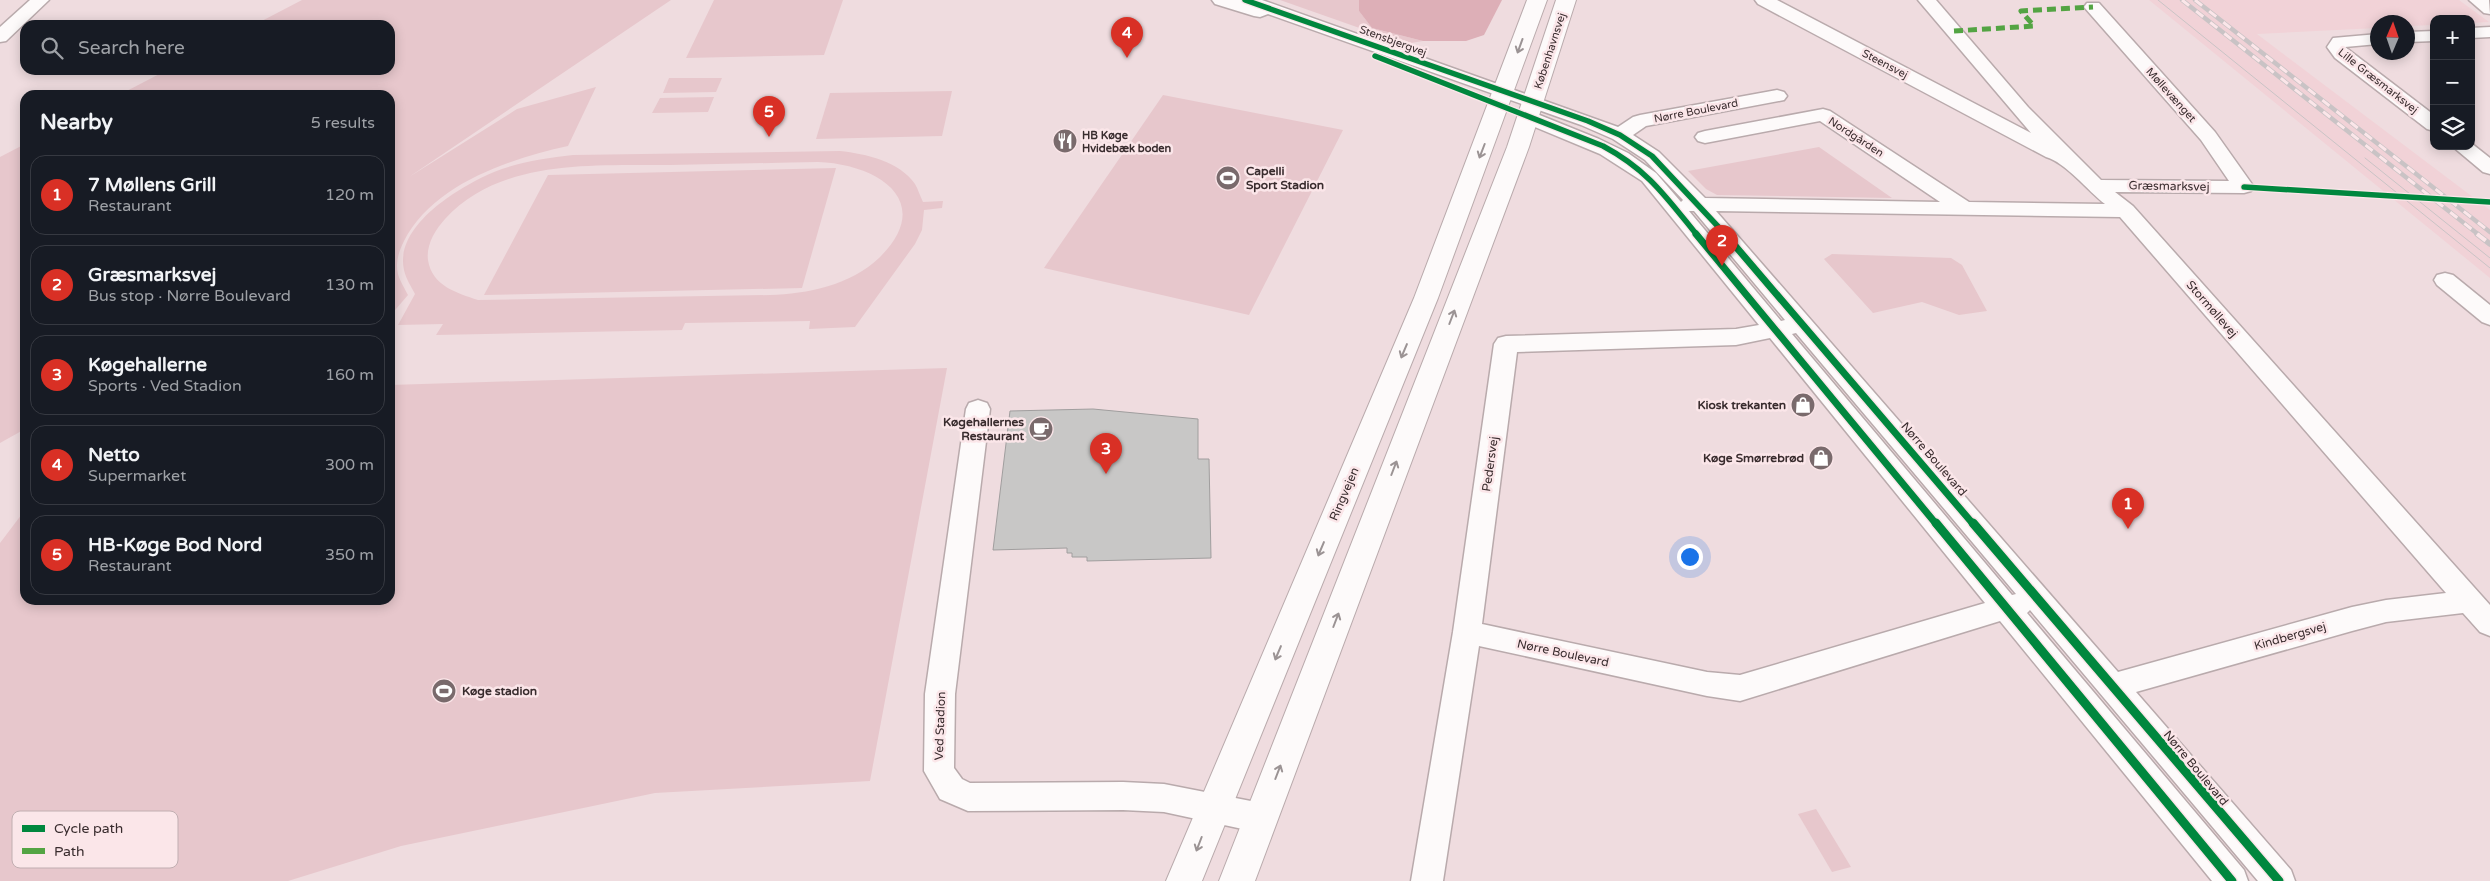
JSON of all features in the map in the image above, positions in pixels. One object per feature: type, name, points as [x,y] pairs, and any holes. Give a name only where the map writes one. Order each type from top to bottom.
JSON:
[{"type":"main road","points":[[1500,98],[1537,0]]},
{"type":"main road","name":"Københavnsvej","points":[[1531,110],[1566,0]]},
{"type":"main road","name":"Ringvejen","points":[[1184,881],[1426,298],[1500,98]]},
{"type":"main road","points":[[1237,881],[1531,110]]},
{"type":"street","points":[[0,37],[40,0]]},
{"type":"street","name":"Stensbjergvej","points":[[1221,0],[1500,98]]},
{"type":"street","name":"Stensbjergvej","points":[[1245,0],[1500,98]]},
{"type":"street","name":"Steensvej","points":[[1764,0],[2066,160]]},
{"type":"street","name":"Stormøllevej","points":[[1927,0],[2066,160],[2094,187],[2126,211],[2490,624]]},
{"type":"street","points":[[2478,0],[2490,9]]},
{"type":"street","name":"Møllevænget","points":[[2093,7],[2208,136],[2244,187]]},
{"type":"street","points":[[2475,33],[2490,32]]},
{"type":"street","points":[[2415,37],[2430,36]]},
{"type":"street","name":"Lille Græsmarksvej","points":[[2370,40],[2339,42],[2336,47],[2341,54],[2430,122]]},
{"type":"street","name":"Nørre Boulevard","points":[[1620,135],[1640,121],[1777,96]]},
{"type":"street","name":"Nørre Boulevard","points":[[1500,98],[1531,110],[1627,159],[1686,206],[1804,324],[2236,834],[2278,881]]},
{"type":"street","name":"Nørre Boulevard","points":[[1531,110],[1588,121],[1620,135],[1652,156],[1775,330],[2232,881]]},
{"type":"street","name":"Nordgården","points":[[1705,137],[1822,115],[1965,209]]},
{"type":"street","points":[[2006,128],[2031,120]]},
{"type":"street","points":[[2467,150],[2490,168]]},
{"type":"street","name":"Græsmarksvej","points":[[2094,187],[2119,185],[2244,187]]},
{"type":"street","points":[[1686,206],[2126,211]]},
{"type":"street","points":[[2445,280],[2490,317]]},
{"type":"street","name":"Pedersvej","points":[[1427,881],[1467,632],[1506,344],[1726,337],[1804,324]]},
{"type":"street","name":"Ved Stadion","points":[[978,409],[940,694],[939,771],[951,789],[968,797],[1123,796],[1164,798],[1261,818]]},
{"type":"street","name":"Nørre Boulevard","points":[[1467,632],[1707,684],[1740,688],[2038,598]]},
{"type":"street","name":"Kindbergsvej","points":[[2112,686],[2352,619],[2386,611],[2470,601]]},
{"type":"shaded area","points":[[302,0],[671,0],[409,177],[517,109],[596,87],[568,146],[522,158],[475,177],[453,189],[417,221],[404,241],[397,261],[398,274],[408,295],[395,310],[395,90],[129,90],[157,75],[395,75],[395,20],[264,20]]},
{"type":"shaded area","points":[[714,0],[843,0],[824,55],[686,58]]},
{"type":"shaded area","points":[[1280,0],[1359,0],[1359,11],[1372,28],[1423,41],[1405,44]]},
{"type":"shaded area","points":[[1359,0],[1502,0],[1484,35],[1466,41],[1423,41],[1372,28],[1359,11]]},
{"type":"shaded area","points":[[2149,0],[2459,0],[2489,22],[2475,23],[2475,15],[2430,15],[2430,25],[2415,26],[2415,15],[2370,15],[2370,28],[2257,34],[2490,210],[2490,278]]},
{"type":"shaded area","points":[[669,78],[722,78],[716,92],[663,93]]},
{"type":"shaded area","points":[[952,91],[942,136],[816,139],[830,93]]},
{"type":"shaded area","points":[[1163,95],[1343,130],[1249,315],[1044,268]]},
{"type":"shaded area","points":[[714,97],[708,112],[652,113],[660,98]]},
{"type":"shaded area","points":[[20,147],[20,432],[0,443],[0,157]]},
{"type":"shaded area","points":[[1819,147],[1892,198],[1717,195],[1706,189],[1688,171]]},
{"type":"shaded area","points":[[840,151],[860,154],[891,164],[908,176],[915,184],[923,202],[943,201],[942,208],[924,210],[922,230],[915,244],[855,327],[809,329],[810,321],[685,323],[682,330],[436,335],[443,324],[398,325],[415,294],[404,270],[404,253],[409,238],[419,223],[433,209],[448,197],[494,172],[533,161],[573,155]],"holes":[[[818,162],[840,164],[879,178],[892,189],[901,203],[902,219],[895,238],[879,258],[868,267],[842,281],[813,290],[770,295],[478,300],[447,287],[440,282],[430,269],[428,249],[432,238],[445,219],[468,199],[493,185],[521,175],[581,166]]]},
{"type":"shaded area","points":[[836,168],[802,288],[484,295],[548,175]]},
{"type":"shaded area","points":[[1832,254],[1951,258],[1962,265],[1987,311],[1959,315],[1922,302],[1873,313],[1824,259]]},
{"type":"shaded area","name":"Køge stadion","points":[[947,368],[870,781],[655,793],[401,846],[288,881],[0,881],[0,543],[20,517],[20,605],[395,605],[395,385]]},
{"type":"shaded area","points":[[1816,809],[1851,867],[1832,872],[1798,814]]},
{"type":"building","points":[[1093,409],[1198,419],[1198,459],[1209,459],[1211,558],[1087,561],[1087,557],[1072,557],[1072,553],[1067,553],[1067,548],[993,550],[1010,411]]},
{"type":"tram line","points":[[2158,0],[2490,268]]},
{"type":"tram line","points":[[2365,158],[2490,258]]},
{"type":"railway","points":[[2182,0],[2479,235]]},
{"type":"railway","points":[[2195,0],[2490,232]]},
{"type":"railway","points":[[2477,234],[2490,244]]},
{"type":"marked path","points":[[1954,31],[2034,26],[2021,11],[2093,7]]},
{"type":"cycle path","points":[[1245,0],[1588,121],[1620,135],[1652,156],[1699,204],[2279,881]]},
{"type":"cycle path","points":[[1375,56],[1603,146],[1627,159],[1649,177],[2232,881]]},
{"type":"cycle path","points":[[2244,187],[2490,202]]},
{"type":"place","name":"Netto","points":[[1127,58]]},
{"type":"place","name":"HB-Køge Bod Nord","points":[[769,137]]},
{"type":"place","name":"HB Køge Hvidebæk boden","points":[[1065,141]]},
{"type":"place","name":"Capelli Sport Stadion","points":[[1228,178]]},
{"type":"place","name":"Græsmarksvej","points":[[1722,266]]},
{"type":"place","name":"Kiosk trekanten","points":[[1803,405]]},
{"type":"place","name":"Køgehallernes Restaurant","points":[[1041,429]]},
{"type":"place","name":"Køge Smørrebrød","points":[[1821,458]]},
{"type":"place","name":"Køgehallerne","points":[[1106,474]]},
{"type":"place","name":"7 Møllens Grill","points":[[2128,529]]},
{"type":"place","name":"Køge stadion","points":[[444,691]]}]
